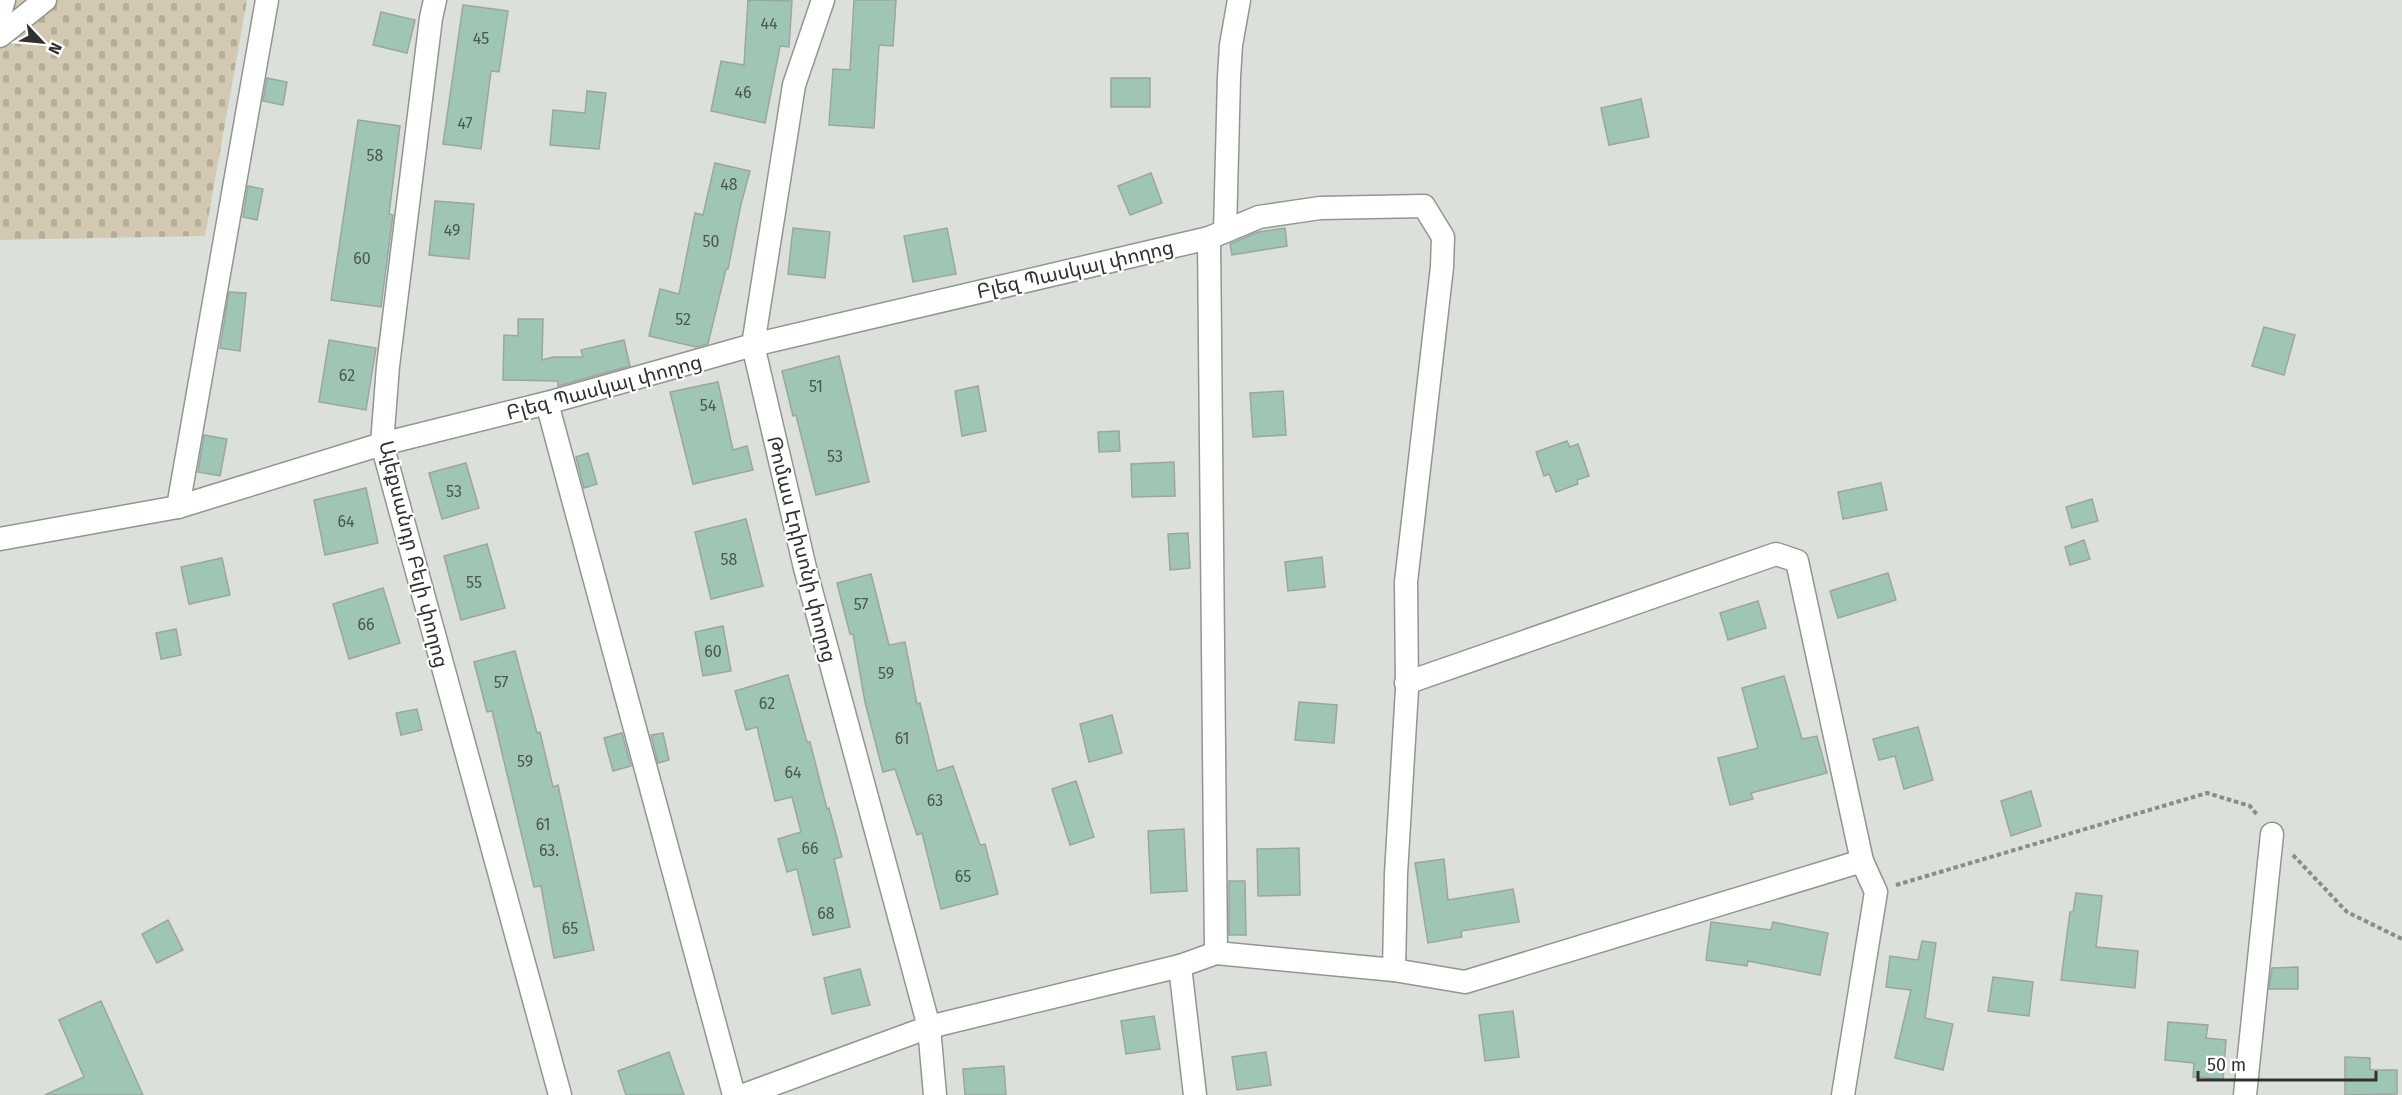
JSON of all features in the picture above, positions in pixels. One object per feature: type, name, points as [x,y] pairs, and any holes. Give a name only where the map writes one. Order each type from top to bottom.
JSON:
[{"type":"street","points":[[0,14],[4,0]]},
{"type":"street","points":[[0,36],[45,0]]},
{"type":"street","points":[[178,507],[267,0]]},
{"type":"street","name":"Ալեքսանդր Բելի փողոց","points":[[435,0],[389,355],[382,444],[560,1095]]},
{"type":"street","name":"Թոմաս Էդիսոնի փողոց","points":[[823,0],[795,85],[753,345],[805,568],[929,1027],[935,1095]]},
{"type":"street","points":[[1216,953],[1217,234],[1231,45],[1239,0]]},
{"type":"street","name":"Բլեզ Պասկալ փողոց","points":[[0,539],[178,507],[382,444],[548,403],[753,345],[1217,234],[1259,217],[1320,208],[1424,206],[1443,237],[1442,267],[1406,582],[1406,682]]},
{"type":"street","points":[[548,403],[734,1095]]},
{"type":"street","points":[[1394,970],[1396,873],[1406,682],[1776,554],[1797,561],[1862,861],[1876,892],[1844,1095]]},
{"type":"street","points":[[2245,1095],[2272,834]]},
{"type":"street","points":[[744,1095],[929,1027],[1180,966],[1216,953],[1394,970],[1465,982],[1862,861]]},
{"type":"street","points":[[1180,966],[1195,1095]]},
{"type":"path","points":[[1876,892],[2207,793],[2250,806],[2272,834],[2348,912],[2402,939]]},
{"type":"green space","points":[[0,0],[247,0],[205,236],[0,240]]},
{"type":"building","points":[[748,0],[792,1],[789,47],[780,46],[765,123],[711,111],[721,61],[744,65]]},
{"type":"building","points":[[854,0],[896,0],[893,46],[879,45],[874,128],[829,125],[833,69],[850,70]]},
{"type":"building","points":[[463,5],[508,11],[499,72],[491,71],[481,149],[443,144]]},
{"type":"building","points":[[381,12],[415,20],[407,53],[373,45]]},
{"type":"building","points":[[267,78],[287,82],[283,105],[263,101]]},
{"type":"building","points":[[1111,78],[1150,78],[1150,107],[1111,107]]},
{"type":"building","points":[[587,91],[606,93],[599,149],[550,145],[553,110],[585,113]]},
{"type":"building","points":[[1641,99],[1649,137],[1609,145],[1601,108]]},
{"type":"building","points":[[358,120],[400,126],[389,214],[393,215],[381,307],[331,300]]},
{"type":"building","points":[[715,163],[750,171],[708,344],[696,347],[649,336],[660,289],[679,294],[695,213],[703,215]]},
{"type":"building","points":[[1151,173],[1162,203],[1130,215],[1118,186]]},
{"type":"building","points":[[248,186],[263,189],[257,220],[243,217]]},
{"type":"building","points":[[435,201],[474,204],[469,259],[429,255]]},
{"type":"building","points":[[793,228],[830,232],[825,278],[788,274]]},
{"type":"building","points":[[947,228],[956,274],[913,282],[904,236]]},
{"type":"building","points":[[1285,228],[1287,246],[1232,255],[1230,244],[1258,232]]},
{"type":"building","points":[[229,292],[246,293],[240,351],[220,348]]},
{"type":"building","points":[[518,319],[543,319],[542,360],[553,357],[583,357],[581,350],[624,340],[630,366],[558,386],[558,381],[503,380],[504,335],[518,336]]},
{"type":"building","points":[[2264,327],[2295,335],[2284,375],[2252,366]]},
{"type":"building","points":[[329,340],[376,348],[366,410],[319,402]]},
{"type":"building","points":[[839,356],[869,482],[816,495],[796,415],[793,416],[782,371]]},
{"type":"building","points":[[718,382],[733,450],[747,446],[753,470],[693,484],[670,392]]},
{"type":"building","points":[[978,386],[986,431],[962,436],[955,391]]},
{"type":"building","points":[[1283,391],[1286,435],[1253,437],[1250,393]]},
{"type":"building","points":[[1119,431],[1120,451],[1099,452],[1098,432]]},
{"type":"building","points":[[204,435],[227,439],[220,476],[198,472]]},
{"type":"building","points":[[1567,441],[1570,447],[1578,444],[1589,476],[1577,480],[1578,484],[1556,492],[1549,474],[1544,476],[1536,452]]},
{"type":"building","points":[[588,453],[597,484],[584,488],[576,457]]},
{"type":"building","points":[[1174,462],[1175,496],[1132,497],[1131,464]]},
{"type":"building","points":[[466,463],[479,508],[442,519],[429,473]]},
{"type":"building","points":[[1881,483],[1887,510],[1843,519],[1838,492]]},
{"type":"building","points":[[366,488],[378,543],[325,555],[314,500]]},
{"type":"building","points":[[2092,499],[2098,521],[2072,528],[2066,507]]},
{"type":"building","points":[[746,519],[763,586],[711,599],[695,532]]},
{"type":"building","points":[[1188,533],[1190,568],[1170,570],[1168,534]]},
{"type":"building","points":[[2084,540],[2090,559],[2070,565],[2065,547]]},
{"type":"building","points":[[487,544],[505,608],[461,620],[444,556]]},
{"type":"building","points":[[1322,557],[1325,587],[1288,591],[1285,562]]},
{"type":"building","points":[[222,558],[230,595],[189,604],[181,567]]},
{"type":"building","points":[[1888,573],[1896,600],[1838,618],[1830,591]]},
{"type":"building","points":[[871,574],[889,645],[905,642],[917,704],[920,703],[937,771],[953,766],[980,845],[985,844],[998,894],[941,909],[922,833],[917,835],[895,769],[883,772],[865,702],[853,634],[850,634],[837,583]]},
{"type":"building","points":[[383,588],[400,643],[349,659],[333,604]]},
{"type":"building","points":[[1758,601],[1766,628],[1728,640],[1720,613]]},
{"type":"building","points":[[723,626],[731,671],[703,676],[695,632]]},
{"type":"building","points":[[176,629],[181,655],[161,659],[156,633]]},
{"type":"building","points":[[515,651],[537,733],[540,732],[553,787],[558,785],[594,950],[554,958],[541,886],[534,887],[492,711],[487,712],[474,662]]},
{"type":"building","points":[[788,675],[807,742],[810,742],[842,857],[834,859],[850,927],[813,935],[797,869],[787,872],[778,839],[801,832],[792,797],[775,801],[757,727],[746,730],[735,691]]},
{"type":"building","points":[[1784,676],[1802,739],[1817,736],[1827,773],[1751,793],[1753,799],[1730,805],[1718,758],[1758,748],[1742,688]]},
{"type":"building","points":[[1299,702],[1337,705],[1334,743],[1295,740]]},
{"type":"building","points":[[417,709],[422,730],[401,735],[396,713]]},
{"type":"building","points":[[1112,715],[1122,753],[1089,762],[1080,724]]},
{"type":"building","points":[[1918,727],[1933,780],[1904,789],[1895,756],[1879,760],[1873,739]]},
{"type":"building","points":[[622,733],[631,766],[613,771],[604,738]]},
{"type":"building","points":[[663,733],[669,760],[658,763],[651,735]]},
{"type":"building","points":[[1076,781],[1094,837],[1070,845],[1052,789]]},
{"type":"building","points":[[2031,791],[2041,826],[2011,836],[2001,801]]},
{"type":"building","points":[[1184,829],[1187,891],[1151,893],[1148,831]]},
{"type":"building","points":[[1299,848],[1300,895],[1258,896],[1257,849]]},
{"type":"building","points":[[1444,859],[1448,900],[1513,889],[1519,922],[1461,931],[1462,937],[1428,943],[1415,863]]},
{"type":"building","points":[[1229,881],[1245,881],[1246,935],[1229,935]]},
{"type":"building","points":[[2076,893],[2102,896],[2096,947],[2138,951],[2135,988],[2061,980],[2070,912],[2073,912]]},
{"type":"building","points":[[168,920],[183,950],[157,963],[142,934]]},
{"type":"building","points":[[1711,922],[1771,930],[1773,922],[1828,933],[1820,975],[1748,961],[1747,966],[1706,960]]},
{"type":"building","points":[[1922,941],[1936,943],[1925,1018],[1953,1024],[1943,1070],[1895,1058],[1911,990],[1886,987],[1890,956],[1918,960]]},
{"type":"building","points":[[2298,967],[2298,989],[2269,989],[2272,968]]},
{"type":"building","points":[[860,969],[870,1005],[832,1014],[824,978]]},
{"type":"building","points":[[1993,977],[2033,982],[2029,1016],[1988,1011]]},
{"type":"building","points":[[101,1001],[143,1095],[45,1095],[84,1077],[59,1020]]},
{"type":"building","points":[[1513,1011],[1519,1057],[1485,1061],[1479,1015]]},
{"type":"building","points":[[1154,1016],[1160,1049],[1126,1054],[1121,1021]]},
{"type":"building","points":[[2168,1022],[2208,1025],[2206,1038],[2226,1040],[2223,1079],[2193,1077],[2194,1063],[2165,1060]]},
{"type":"building","points":[[669,1052],[684,1095],[626,1095],[618,1071]]},
{"type":"building","points":[[1266,1052],[1271,1085],[1237,1090],[1232,1057]]},
{"type":"building","points":[[2345,1057],[2370,1058],[2370,1070],[2397,1070],[2397,1094],[2345,1095]]},
{"type":"building","points":[[1004,1066],[1006,1095],[965,1095],[963,1069]]}]
